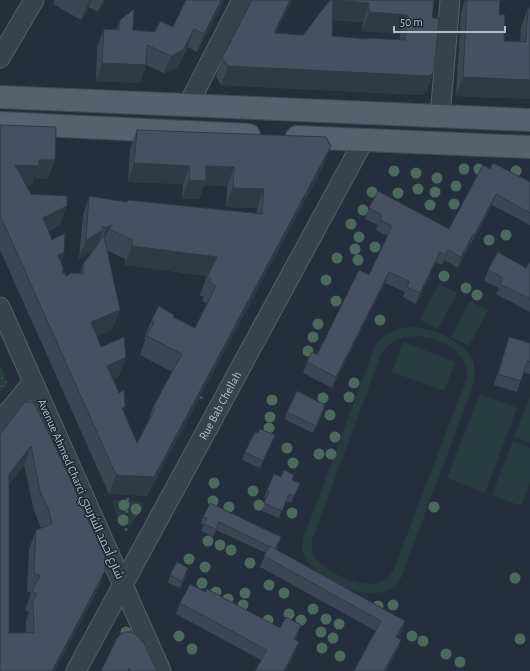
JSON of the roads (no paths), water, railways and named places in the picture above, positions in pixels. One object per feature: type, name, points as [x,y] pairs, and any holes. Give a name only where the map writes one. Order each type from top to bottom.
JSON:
[{"type":"main road","points":[[0,97],[530,120]]},
{"type":"main road","points":[[0,123],[530,147]]},
{"type":"street","points":[[0,58],[34,0]]},
{"type":"street","points":[[188,105],[242,0]]},
{"type":"street","points":[[440,116],[450,0]]},
{"type":"street","name":"Rue Bab Chellah","points":[[76,671],[364,140]]},
{"type":"street","name":"Avenue Ahmed Charci شارع أحمد الشرسي","points":[[0,307],[161,671]]},
{"type":"street","points":[[0,422],[33,382]]}]
